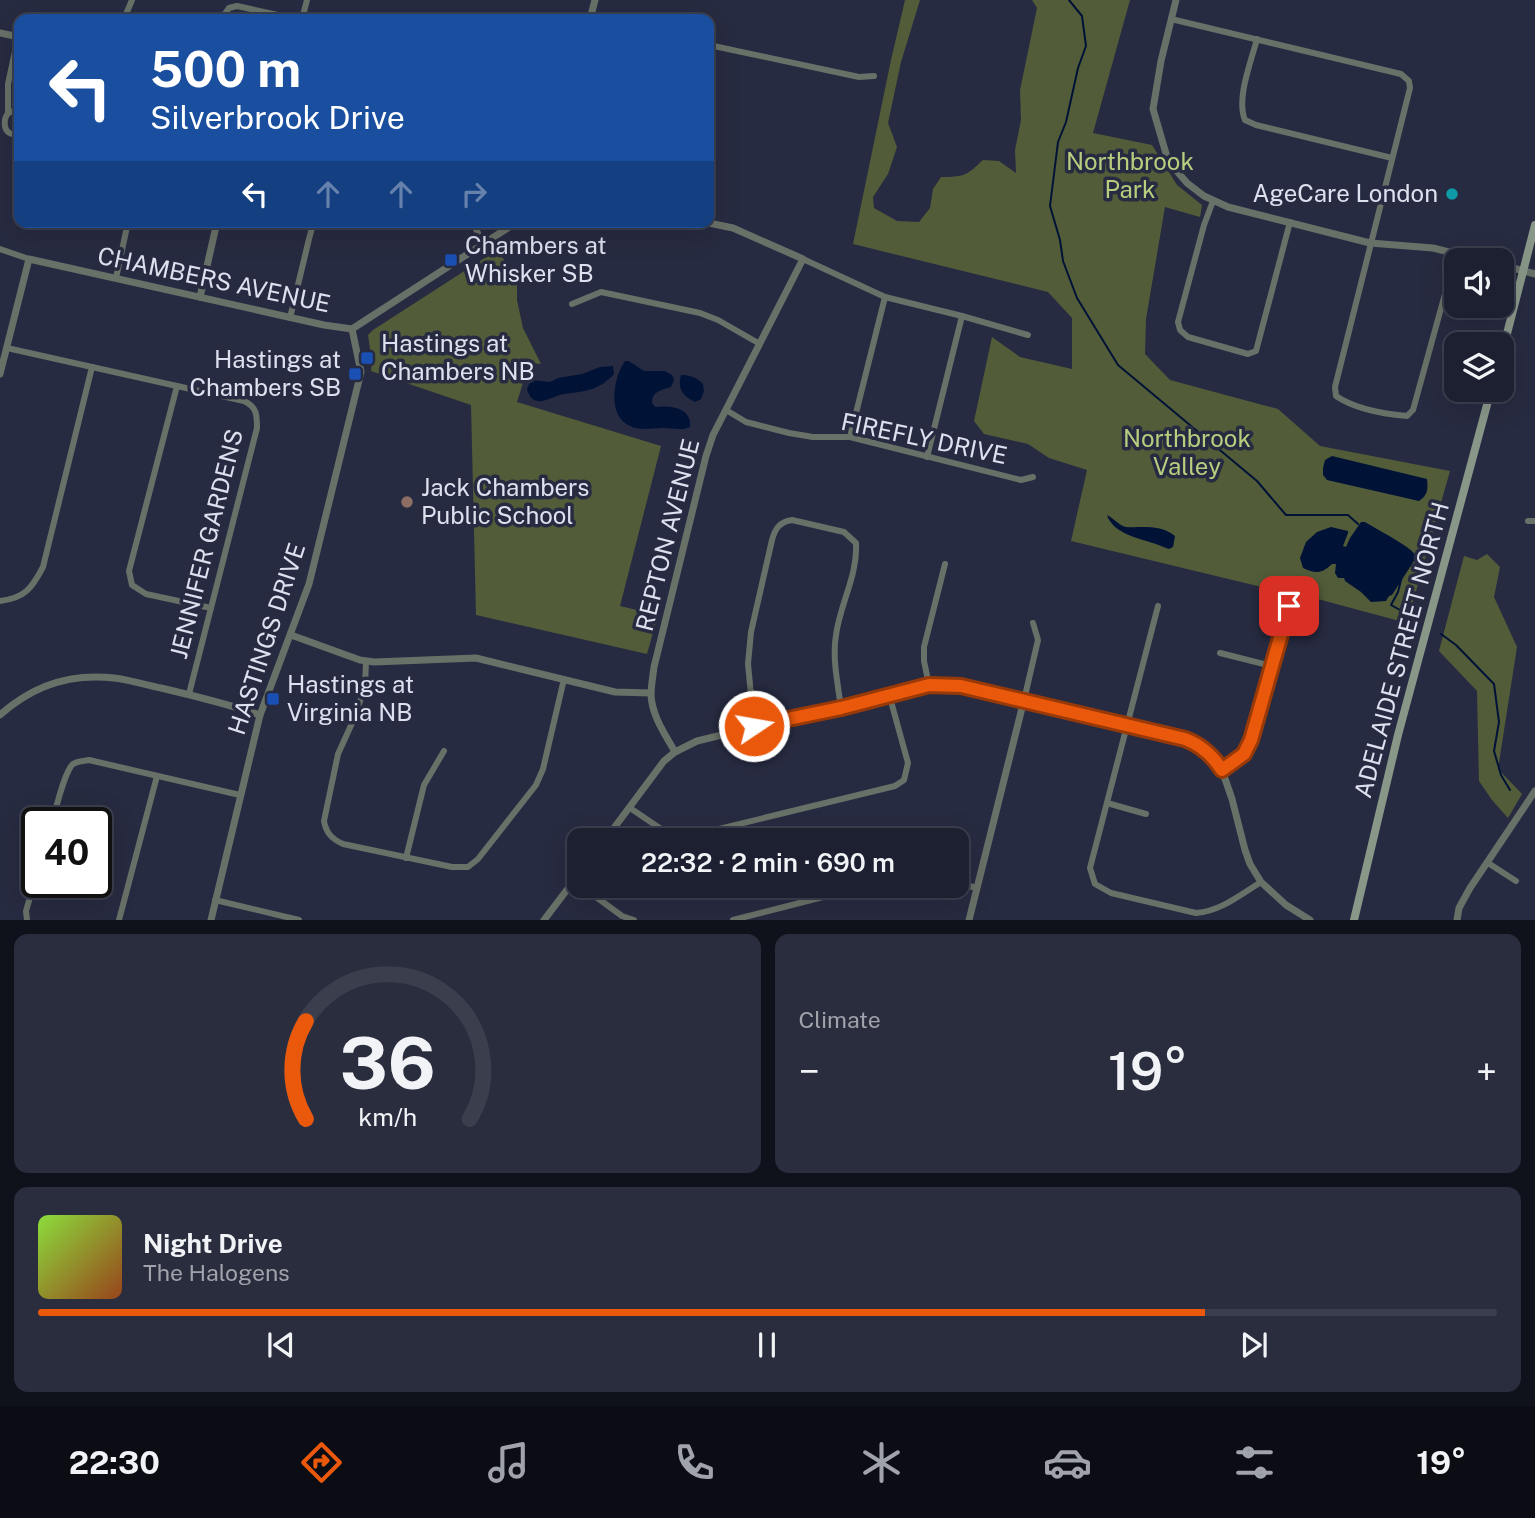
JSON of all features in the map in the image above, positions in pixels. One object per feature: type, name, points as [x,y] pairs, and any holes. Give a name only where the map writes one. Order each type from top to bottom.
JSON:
[{"type":"main road","points":[[1507,332],[1535,225]]},
{"type":"main road","name":"ADELAIDE STREET NORTH","points":[[1353,919],[1398,735],[1489,402]]},
{"type":"street","points":[[1176,0],[1153,109],[1167,157],[1187,183],[1204,196],[1228,207],[1370,243],[1444,251]]},
{"type":"street","points":[[225,14],[229,8],[237,6],[273,14]]},
{"type":"street","points":[[1171,19],[1401,74],[1409,81],[1335,387],[1336,396],[1347,404],[1408,416],[1413,411],[1444,298]]},
{"type":"street","points":[[1257,39],[1243,93],[1242,112],[1245,120],[1392,158]]},
{"type":"street","points":[[714,46],[859,77],[874,76]]},
{"type":"street","points":[[8,111],[8,84],[14,56]]},
{"type":"street","points":[[14,111],[8,111],[2,116],[1,127],[9,134],[14,133]]},
{"type":"street","points":[[1213,201],[1178,322],[1180,330],[1188,337],[1248,354],[1256,351],[1290,222]]},
{"type":"street","points":[[714,224],[733,228],[885,297],[1028,335]]},
{"type":"street","points":[[116,278],[127,228]]},
{"type":"street","points":[[200,297],[216,228]]},
{"type":"street","points":[[290,318],[312,228]]},
{"type":"street","points":[[475,228],[484,244]]},
{"type":"street","name":"CHAMBERS AVENUE","points":[[0,249],[29,259],[290,318],[352,329],[508,228]]},
{"type":"street","points":[[0,374],[29,259]]},
{"type":"street","name":"REPTON AVENUE","points":[[675,752],[658,723],[651,693],[654,667],[706,456],[713,435],[803,259]]},
{"type":"street","points":[[1514,268],[1535,274]]},
{"type":"street","points":[[572,304],[601,292],[626,297],[700,313],[760,344]]},
{"type":"street","points":[[850,437],[885,297]]},
{"type":"street","points":[[927,457],[962,316]]},
{"type":"street","name":"HASTINGS DRIVE","points":[[211,919],[260,715],[309,584],[361,372],[352,329]]},
{"type":"street","name":"JENNIFER GARDENS","points":[[7,348],[244,401],[257,411],[257,428],[189,694]]},
{"type":"street","points":[[0,601],[23,595],[34,584],[43,567],[92,367]]},
{"type":"street","points":[[177,386],[129,572],[132,585],[146,594],[211,608]]},
{"type":"street","name":"FIREFLY DRIVE","points":[[726,410],[746,422],[789,433],[813,437],[850,437],[1021,480],[1033,477]]},
{"type":"street","points":[[754,726],[748,664],[751,632],[775,529],[783,522],[792,520],[844,532],[856,543],[857,557],[836,633],[834,652],[841,708]]},
{"type":"street","points":[[929,685],[924,647],[945,564]]},
{"type":"street","points":[[1222,770],[1244,754],[1251,740],[1290,600]]},
{"type":"street","points":[[1158,606],[1090,868],[1096,884],[1111,892],[1196,913],[1210,912],[1261,881]]},
{"type":"street","points":[[969,919],[1038,639],[1033,623]]},
{"type":"street","points":[[291,635],[366,662],[476,659],[615,692],[651,693]]},
{"type":"street","points":[[1220,653],[1272,666]]},
{"type":"street","points":[[366,662],[365,687],[338,754],[324,821],[326,831],[334,840],[343,844],[452,867],[468,867],[478,859],[536,785],[543,769],[564,680]]},
{"type":"street","points":[[0,715],[31,692],[50,684],[84,676],[116,678],[189,694],[260,715]]},
{"type":"street","points":[[615,828],[664,761],[697,741],[929,685],[961,686],[1128,724],[1195,743],[1216,761],[1222,770],[1233,799],[1245,850],[1261,881],[1286,905],[1310,919]]},
{"type":"street","points":[[630,808],[667,834],[686,837],[895,786],[904,780],[908,763],[889,694]]},
{"type":"street","points":[[406,858],[424,785],[444,751]]},
{"type":"street","points":[[56,807],[66,774],[73,765],[89,760],[240,795]]},
{"type":"street","points":[[119,919],[157,776]]},
{"type":"street","points":[[1457,919],[1465,898],[1535,791]]},
{"type":"street","points":[[1107,803],[1146,814]]},
{"type":"street","points":[[1488,863],[1516,881]]},
{"type":"street","points":[[969,886],[977,888]]},
{"type":"street","points":[[544,919],[567,893]]},
{"type":"street","points":[[27,919],[30,898]]},
{"type":"street","points":[[599,898],[622,916],[633,919]]},
{"type":"street","points":[[733,919],[818,898]]},
{"type":"street","points":[[215,900],[299,919]]},
{"type":"green space","name":"Northbrook Valley","points":[[905,0],[920,0],[901,62],[888,123],[897,147],[888,174],[873,197],[874,208],[897,221],[919,222],[930,208],[933,189],[941,177],[964,174],[983,160],[999,161],[1016,173],[1015,150],[1021,120],[1020,90],[1037,8],[1032,0],[1130,0],[1093,133],[1152,145],[1177,185],[1202,205],[1200,217],[1165,207],[1146,319],[1145,354],[1170,380],[1278,409],[1320,446],[1450,471],[1407,623],[1299,594],[1071,541],[1087,470],[1049,458],[1028,444],[984,434],[974,421],[992,337],[1020,357],[1072,369],[1072,318],[1048,292],[853,244]]},
{"type":"green space","points":[[497,250],[517,278],[517,300],[523,328],[541,364],[529,363],[517,402],[661,446],[620,606],[658,615],[647,654],[476,615],[471,405],[371,371],[368,335],[373,330]]},
{"type":"green space","points":[[1487,554],[1500,567],[1494,597],[1517,647],[1498,769],[1522,794],[1508,818],[1479,781],[1477,691],[1439,651],[1464,556],[1477,560]]},
{"type":"water","points":[[625,361],[644,371],[665,371],[672,375],[674,380],[671,387],[656,393],[652,403],[655,407],[674,407],[684,412],[690,421],[690,427],[642,429],[634,428],[623,421],[615,406],[614,396],[617,377]]},
{"type":"water","points":[[613,366],[614,374],[603,384],[591,389],[538,401],[530,396],[527,389],[531,380],[550,382],[600,367]]},
{"type":"water","points":[[681,375],[693,377],[703,384],[701,399],[695,402],[684,395],[680,384]]},
{"type":"water","points":[[1332,456],[1427,479],[1427,491],[1419,501],[1327,480],[1323,475],[1323,468],[1325,460]]},
{"type":"water","points":[[1107,515],[1126,527],[1151,527],[1169,532],[1175,536],[1173,547],[1169,549],[1124,533]]},
{"type":"water","points":[[1361,522],[1400,543],[1415,555],[1414,561],[1386,601],[1371,602],[1344,578],[1338,578],[1335,573],[1336,564],[1318,572],[1303,568],[1300,558],[1306,542],[1317,532],[1331,527],[1348,531],[1343,546],[1346,547]]},
{"type":"waterway","points":[[1069,0],[1082,16],[1086,46],[1058,142],[1050,206],[1063,261],[1077,298],[1118,365],[1257,481],[1286,515],[1348,515],[1358,524]]},
{"type":"waterway","points":[[1400,610],[1391,605],[1401,580]]},
{"type":"waterway","points":[[1441,634],[1456,645],[1494,684],[1499,722],[1494,751],[1501,775],[1510,790]]},
{"type":"place","name":"AgeCare London","points":[[1452,194]]},
{"type":"place","name":"Chambers at Whisker SB","points":[[451,260]]},
{"type":"place","name":"Hastings at Chambers NB","points":[[367,358]]},
{"type":"place","name":"Hastings at Chambers SB","points":[[355,374]]},
{"type":"place","name":"Jack Chambers Public School","points":[[407,502]]},
{"type":"place","name":"Hastings at Virginia NB","points":[[273,699]]},
{"type":"route","points":[[754,726],[841,708],[929,685],[961,686],[1185,739],[1207,752],[1222,770],[1244,754],[1251,740],[1289,606]]},
{"type":"park label","name":"Northbrook Park","points":[[1130,176]]}]
